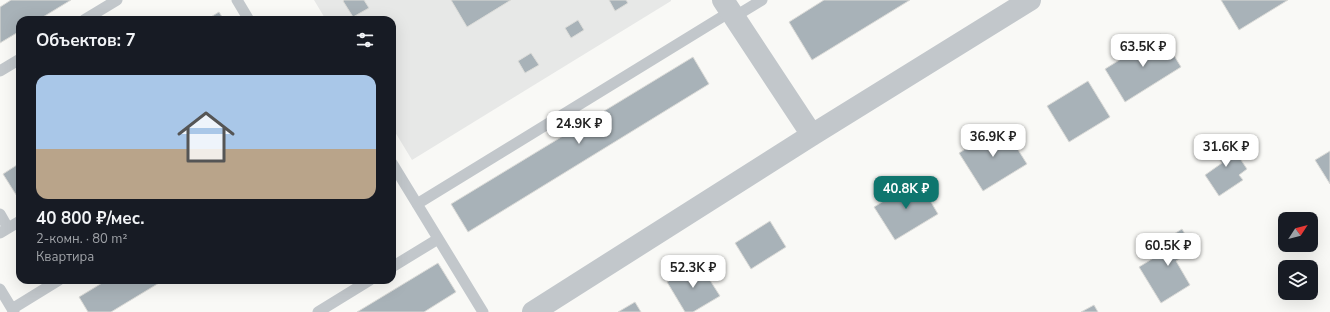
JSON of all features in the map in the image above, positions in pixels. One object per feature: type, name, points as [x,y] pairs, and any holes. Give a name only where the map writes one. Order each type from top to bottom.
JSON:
[{"type":"street","points":[[533,312],[812,135],[1030,0]]},
{"type":"street","points":[[729,10],[812,135]]},
{"type":"lane","points":[[90,16],[116,0]]},
{"type":"lane","points":[[237,0],[247,16]]},
{"type":"lane","points":[[417,204],[729,10],[762,0]]},
{"type":"lane","points":[[0,71],[16,61]]},
{"type":"lane","points":[[396,170],[483,312]]},
{"type":"lane","points":[[0,214],[4,231],[16,224]]},
{"type":"lane","points":[[396,264],[438,238]]},
{"type":"lane","points":[[0,289],[13,310],[53,284]]},
{"type":"lane","points":[[318,312],[364,284]]},
{"type":"shaded area","points":[[314,0],[671,0],[412,160],[396,134],[396,16],[324,16]]},
{"type":"building","points":[[11,0],[71,0],[45,16],[16,16],[16,33],[0,43],[0,7]]},
{"type":"building","points":[[364,0],[369,8],[352,16],[343,1]]},
{"type":"building","points":[[451,0],[511,0],[467,27]]},
{"type":"building","points":[[609,0],[626,0],[628,3],[615,11]]},
{"type":"building","points":[[824,0],[910,0],[812,60],[789,22]]},
{"type":"building","points":[[1221,0],[1288,0],[1239,30]]},
{"type":"building","points":[[219,12],[222,16],[212,16]]},
{"type":"building","points":[[578,20],[584,30],[571,38],[565,28]]},
{"type":"building","points":[[1161,34],[1181,67],[1125,102],[1105,69]]},
{"type":"building","points":[[531,53],[539,65],[525,73],[518,61]]},
{"type":"building","points":[[693,57],[709,84],[468,232],[451,204]]},
{"type":"building","points":[[1088,81],[1110,117],[1069,142],[1047,106]]},
{"type":"building","points":[[1003,126],[1027,164],[983,191],[959,153]]},
{"type":"building","points":[[1225,136],[1247,169],[1239,175],[1243,180],[1219,196],[1205,175],[1222,163],[1211,145]]},
{"type":"building","points":[[1330,151],[1330,184],[1315,160]]},
{"type":"building","points":[[16,166],[16,195],[3,174]]},
{"type":"building","points":[[918,180],[938,214],[895,240],[874,207]]},
{"type":"building","points":[[770,221],[786,247],[751,269],[735,243]]},
{"type":"building","points":[[1182,229],[1194,250],[1176,261],[1190,285],[1161,303],[1139,267],[1160,254],[1155,246]]},
{"type":"building","points":[[438,263],[456,292],[424,312],[357,312]]},
{"type":"building","points":[[699,263],[720,296],[693,312],[685,312],[667,282]]},
{"type":"building","points":[[100,284],[157,284],[111,312],[88,312],[79,297]]},
{"type":"building","points":[[635,302],[641,312],[618,312]]},
{"type":"building","points":[[1094,305],[1098,312],[1081,312]]}]
